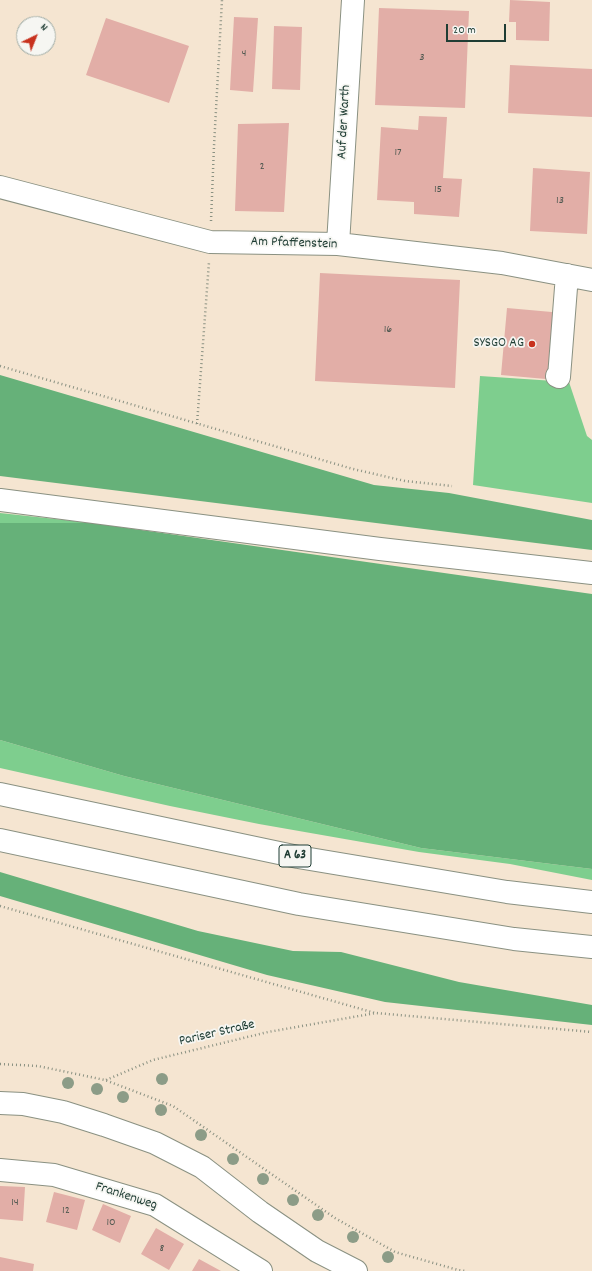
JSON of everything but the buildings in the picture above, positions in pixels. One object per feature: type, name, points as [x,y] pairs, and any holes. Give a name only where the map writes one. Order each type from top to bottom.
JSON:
[{"type":"main road","name":"Auf der Warth","points":[[338,244],[352,0]]},
{"type":"main road","name":"Am Pfaffenstein","points":[[0,187],[210,242],[338,244],[502,263],[592,280]]},
{"type":"main road","points":[[557,376],[559,377],[567,275]]},
{"type":"main road","points":[[0,500],[592,573]]},
{"type":"main road","name":"A 63","points":[[0,794],[298,857],[507,892],[592,902]]},
{"type":"main road","points":[[0,840],[299,904],[514,939],[592,946]]},
{"type":"main road","points":[[0,1103],[23,1104],[62,1112],[104,1124],[155,1143],[202,1167],[260,1212],[317,1251],[356,1271]]},
{"type":"main road","name":"Frankenweg","points":[[0,1170],[54,1175],[155,1205],[261,1271]]},
{"type":"path","points":[[197,424],[210,242],[222,0]]},
{"type":"path","points":[[0,366],[353,469],[405,481],[452,486]]},
{"type":"path","points":[[0,906],[376,1013],[592,1032]]},
{"type":"path","name":"Pariser Straße","points":[[105,1080],[153,1060],[268,1032],[376,1013]]},
{"type":"path","points":[[0,1064],[38,1066],[105,1080],[172,1106],[335,1218],[395,1252],[466,1271]]},
{"type":"green space","points":[[0,375],[374,485],[449,493],[592,520],[592,550],[0,476]]},
{"type":"green space","points":[[480,376],[569,382],[587,436],[592,440],[592,503],[473,485]]},
{"type":"green space","points":[[0,513],[92,523],[0,523]]},
{"type":"green space","points":[[0,523],[92,523],[592,594],[592,869],[421,848],[124,776],[0,740]]},
{"type":"green space","points":[[0,740],[124,776],[421,848],[592,869],[592,880],[510,864],[419,852],[259,824],[170,806],[0,768]]},
{"type":"green space","points":[[0,872],[198,931],[293,951],[341,952],[459,982],[592,1005],[592,1025],[385,1002],[267,975],[0,896]]},
{"type":"place","name":"SYSGO AG","points":[[532,344]]}]
